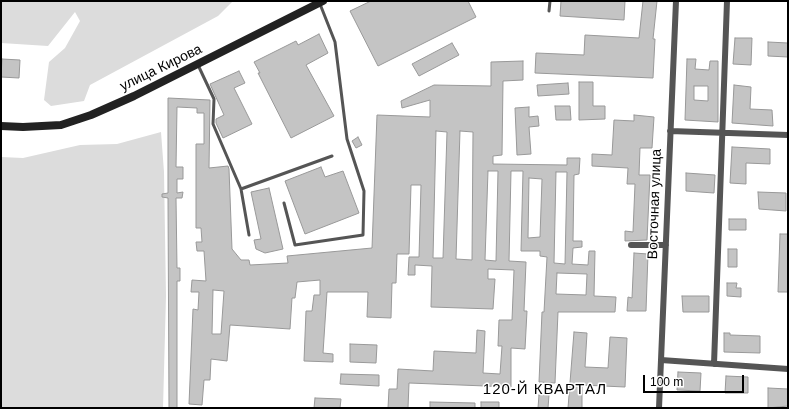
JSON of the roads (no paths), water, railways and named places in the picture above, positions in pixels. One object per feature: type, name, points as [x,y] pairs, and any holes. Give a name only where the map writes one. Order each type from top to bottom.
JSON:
[{"type":"street","name":"Восточная улица","points":[[659,408],[676,1]]},
{"type":"street","points":[[714,364],[723,132],[726,1]]},
{"type":"street","name":"улица Кирова","points":[[1,126],[23,127],[61,125],[91,115],[321,2]]},
{"type":"street","points":[[670,131],[788,135]]},
{"type":"street","points":[[631,245],[666,245]]},
{"type":"street","points":[[661,360],[788,369]]},
{"type":"lane","points":[[549,10],[550,1]]},
{"type":"lane","points":[[284,203],[295,245],[363,235],[364,191],[347,139],[335,42],[321,2]]},
{"type":"lane","points":[[197,64],[214,99],[213,124],[241,189],[249,235]]},
{"type":"lane","points":[[241,189],[332,156]]},
{"type":"district","name":"120-Й КВАРТАЛ","points":[[545,390]]}]
